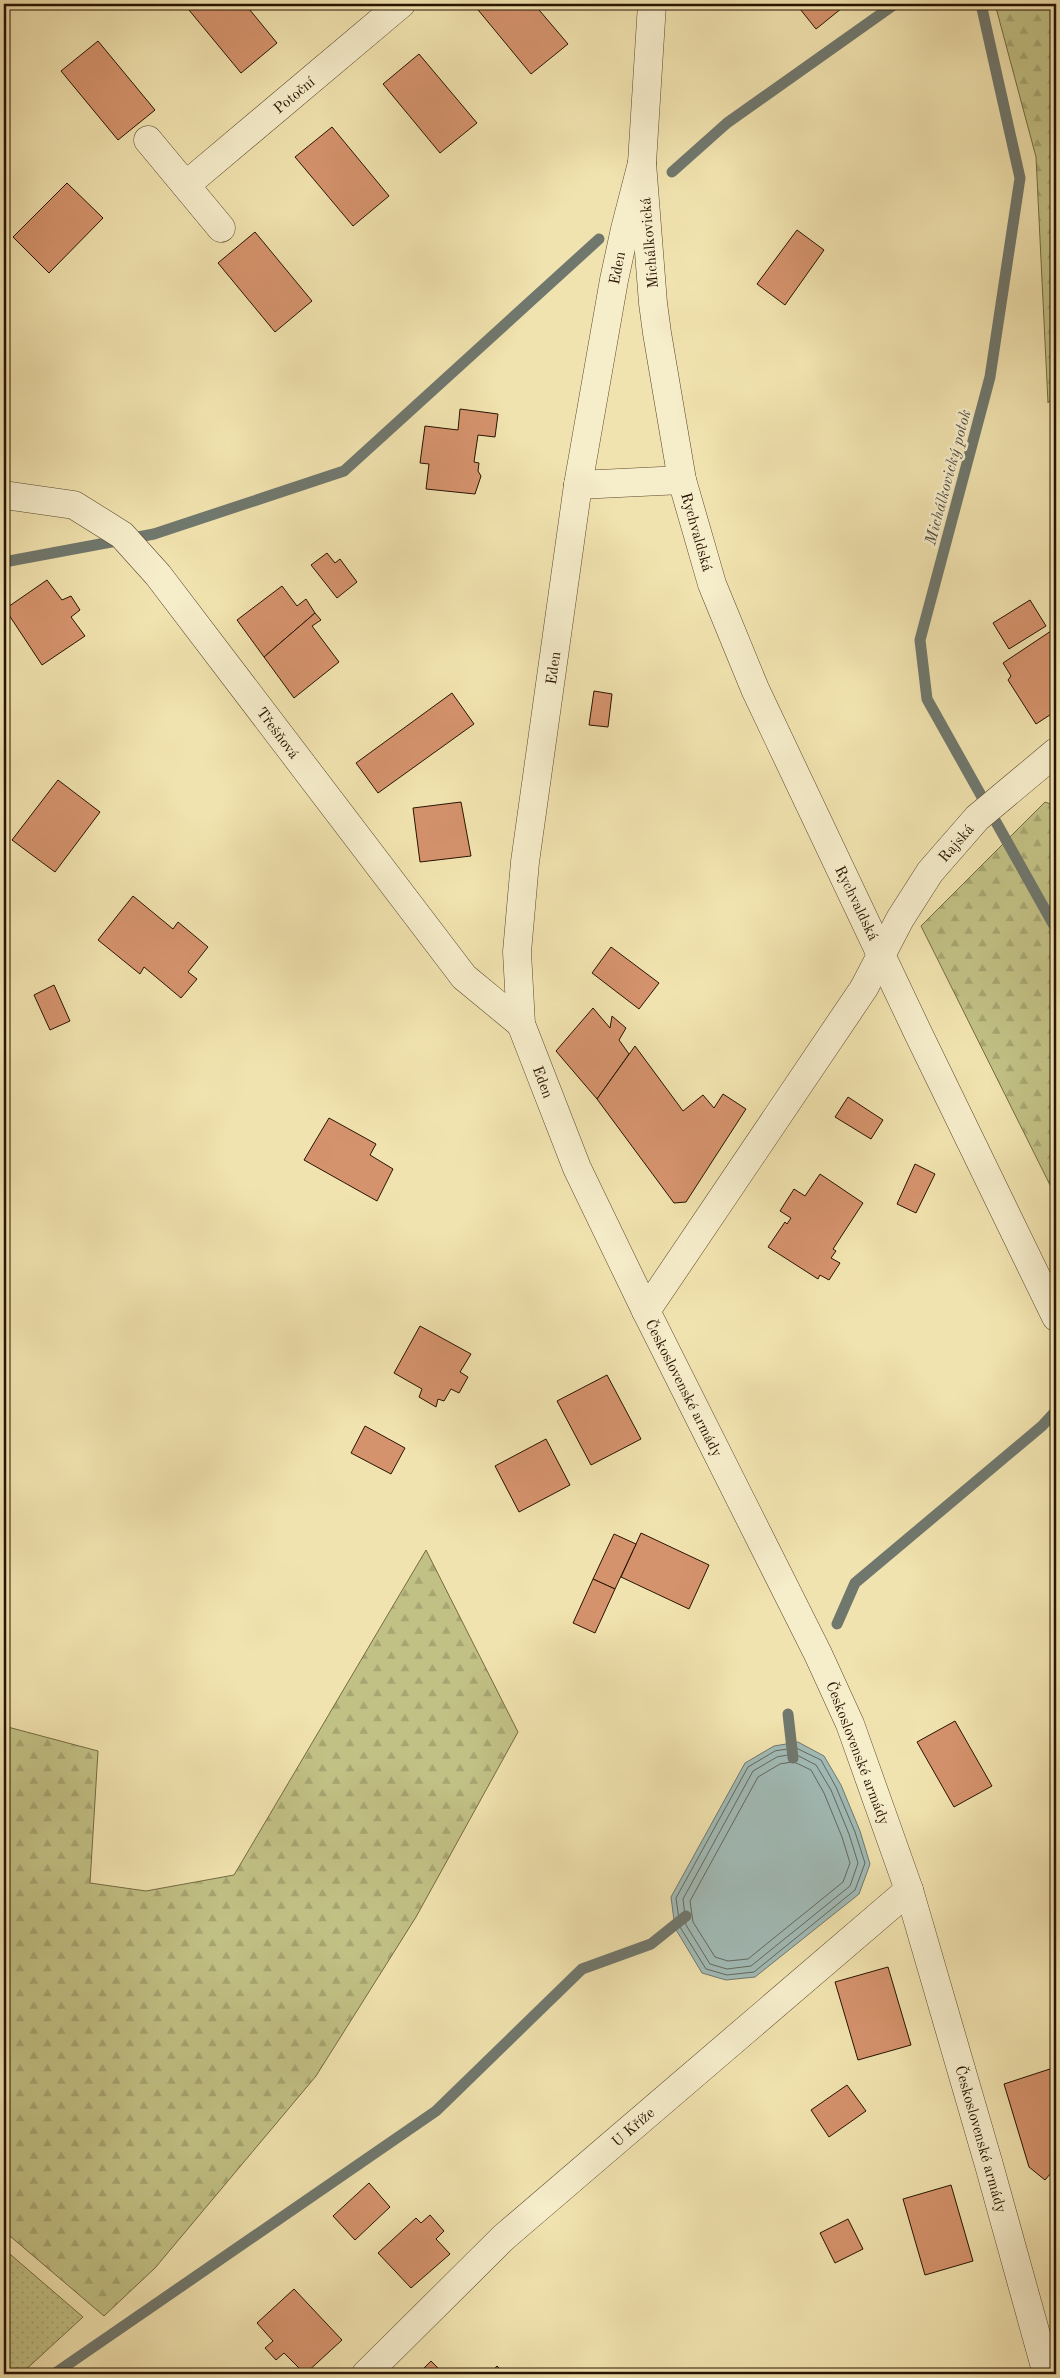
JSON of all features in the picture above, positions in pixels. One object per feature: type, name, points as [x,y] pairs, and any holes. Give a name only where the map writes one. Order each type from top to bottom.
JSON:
[{"type":"street","name":"Potoční","points":[[186,186],[401,4]]},
{"type":"street","name":"Michálkovická","points":[[652,4],[642,164],[656,333],[682,480]]},
{"type":"street","points":[[148,140],[221,228]]},
{"type":"street","name":"Eden","points":[[577,1168],[521,1024],[517,952],[525,862],[578,485],[614,280],[642,164]]},
{"type":"street","points":[[578,485],[682,480]]},
{"type":"street","name":"Rychvaldská","points":[[682,480],[712,584],[755,689],[1056,1316]]},
{"type":"street","name":"Třešňová","points":[[4,495],[74,505],[122,535],[158,575],[464,977],[521,1024]]},
{"type":"street","name":"Rajská","points":[[646,1311],[864,988],[900,920],[930,872],[977,818],[1056,752]]},
{"type":"street","name":"Československé armády","points":[[577,1168],[646,1311],[818,1654],[850,1724],[909,1890],[1048,2360]]},
{"type":"street","name":"U Kříže","points":[[366,2374],[504,2238],[909,1890]]},
{"type":"green space","points":[[995,4],[1056,4],[1056,393],[1048,403],[1036,157]]},
{"type":"green space","points":[[1045,802],[1056,806],[1056,1197],[921,926]]},
{"type":"green space","points":[[426,1550],[518,1732],[416,1917],[316,2076],[155,2268],[104,2316],[4,2231],[4,1726],[98,1751],[90,1883],[146,1891],[234,1875]]},
{"type":"green space","points":[[4,2249],[83,2317],[21,2374],[4,2374]]},
{"type":"water","points":[[798,1742],[824,1756],[841,1785],[860,1831],[870,1864],[859,1894],[755,1977],[726,1980],[702,1973],[675,1928],[671,1897],[745,1763],[774,1746]]},
{"type":"building","points":[[184,4],[245,4],[277,43],[241,73]]},
{"type":"building","points":[[534,4],[568,44],[531,74],[474,5]]},
{"type":"building","points":[[796,4],[847,4],[816,29]]},
{"type":"building","points":[[98,41],[155,110],[118,140],[61,71]]},
{"type":"building","points":[[419,54],[477,123],[440,153],[383,84]]},
{"type":"building","points":[[332,127],[389,196],[353,226],[295,157]]},
{"type":"building","points":[[67,183],[103,218],[49,273],[13,237]]},
{"type":"building","points":[[797,230],[824,250],[785,305],[757,284]]},
{"type":"building","points":[[255,232],[312,301],[275,332],[218,263]]},
{"type":"building","points":[[460,409],[498,414],[495,437],[478,435],[474,462],[479,463],[478,471],[481,476],[475,494],[426,489],[429,464],[420,463],[425,426],[458,430]]},
{"type":"building","points":[[327,553],[335,563],[340,559],[357,582],[337,598],[311,565]]},
{"type":"building","points":[[47,580],[62,600],[71,596],[80,610],[71,617],[85,636],[42,665],[5,609]]},
{"type":"building","points":[[282,586],[297,606],[306,599],[315,613],[264,657],[237,620]]},
{"type":"building","points":[[1030,600],[1046,626],[1009,649],[993,623]]},
{"type":"building","points":[[315,613],[321,620],[312,626],[339,662],[294,698],[264,657]]},
{"type":"building","points":[[1051,631],[1056,639],[1056,711],[1036,724],[1008,680],[1011,676],[1003,663]]},
{"type":"building","points":[[594,691],[612,694],[608,727],[589,725]]},
{"type":"building","points":[[452,693],[474,724],[378,793],[356,763]]},
{"type":"building","points":[[58,780],[100,812],[55,872],[12,840]]},
{"type":"building","points":[[461,802],[471,856],[420,862],[413,808]]},
{"type":"building","points":[[133,896],[173,929],[178,922],[208,947],[188,972],[197,979],[181,998],[144,967],[140,974],[98,940]]},
{"type":"building","points":[[611,947],[659,983],[639,1009],[592,973]]},
{"type":"building","points":[[54,985],[70,1021],[50,1030],[34,995]]},
{"type":"building","points":[[593,1008],[610,1028],[612,1016],[626,1028],[619,1040],[629,1054],[597,1099],[556,1051]]},
{"type":"building","points":[[635,1046],[683,1111],[703,1095],[714,1108],[723,1094],[746,1109],[686,1202],[674,1203],[597,1099]]},
{"type":"building","points":[[848,1097],[883,1120],[871,1139],[835,1117]]},
{"type":"building","points":[[329,1118],[376,1144],[370,1155],[393,1169],[377,1201],[304,1160]]},
{"type":"building","points":[[915,1164],[935,1174],[916,1213],[897,1204]]},
{"type":"building","points":[[820,1174],[863,1203],[833,1249],[836,1251],[831,1258],[840,1263],[829,1280],[820,1275],[818,1279],[768,1247],[785,1222],[787,1224],[791,1218],[780,1211],[794,1189],[805,1196]]},
{"type":"building","points":[[420,1326],[471,1354],[460,1372],[468,1377],[459,1393],[451,1389],[444,1401],[438,1399],[436,1407],[419,1397],[422,1389],[394,1373]]},
{"type":"building","points":[[607,1375],[641,1439],[591,1465],[557,1401]]},
{"type":"building","points":[[365,1426],[405,1448],[391,1474],[351,1453]]},
{"type":"building","points":[[546,1439],[570,1485],[519,1512],[495,1466]]},
{"type":"building","points":[[641,1533],[709,1565],[689,1609],[621,1577]]},
{"type":"building","points":[[614,1534],[636,1544],[615,1589],[593,1579]]},
{"type":"building","points":[[593,1579],[615,1589],[595,1633],[573,1623]]},
{"type":"building","points":[[955,1721],[992,1786],[954,1807],[917,1742]]},
{"type":"building","points":[[888,1967],[911,2045],[858,2060],[835,1982]]},
{"type":"building","points":[[1056,2067],[1056,2167],[1045,2180],[1029,2167],[1004,2084]]},
{"type":"building","points":[[847,2085],[866,2111],[829,2137],[811,2110]]},
{"type":"building","points":[[369,2183],[390,2207],[355,2240],[333,2216]]},
{"type":"building","points":[[951,2185],[973,2261],[925,2275],[903,2199]]},
{"type":"building","points":[[430,2215],[444,2231],[436,2239],[450,2254],[411,2288],[378,2253],[416,2218],[421,2223]]},
{"type":"building","points":[[848,2219],[863,2249],[835,2263],[820,2233]]},
{"type":"building","points":[[294,2289],[342,2340],[305,2374],[284,2353],[276,2360],[265,2348],[273,2341],[257,2323]]},
{"type":"building","points":[[431,2361],[444,2374],[418,2374]]},
{"type":"building","points":[[497,2366],[505,2374],[490,2374]]},
{"type":"waterway","points":[[672,172],[727,123],[895,4]]},
{"type":"waterway","name":"Michálkovický potok","points":[[981,4],[1020,178],[990,377],[920,640],[927,699],[1056,929]]},
{"type":"waterway","points":[[4,562],[154,534],[344,471],[599,239]]},
{"type":"waterway","points":[[837,1624],[855,1583],[1042,1426],[1054,1413]]},
{"type":"waterway","points":[[788,1714],[793,1758]]},
{"type":"waterway","points":[[54,2374],[436,2111],[582,1969],[651,1944],[686,1916]]}]
